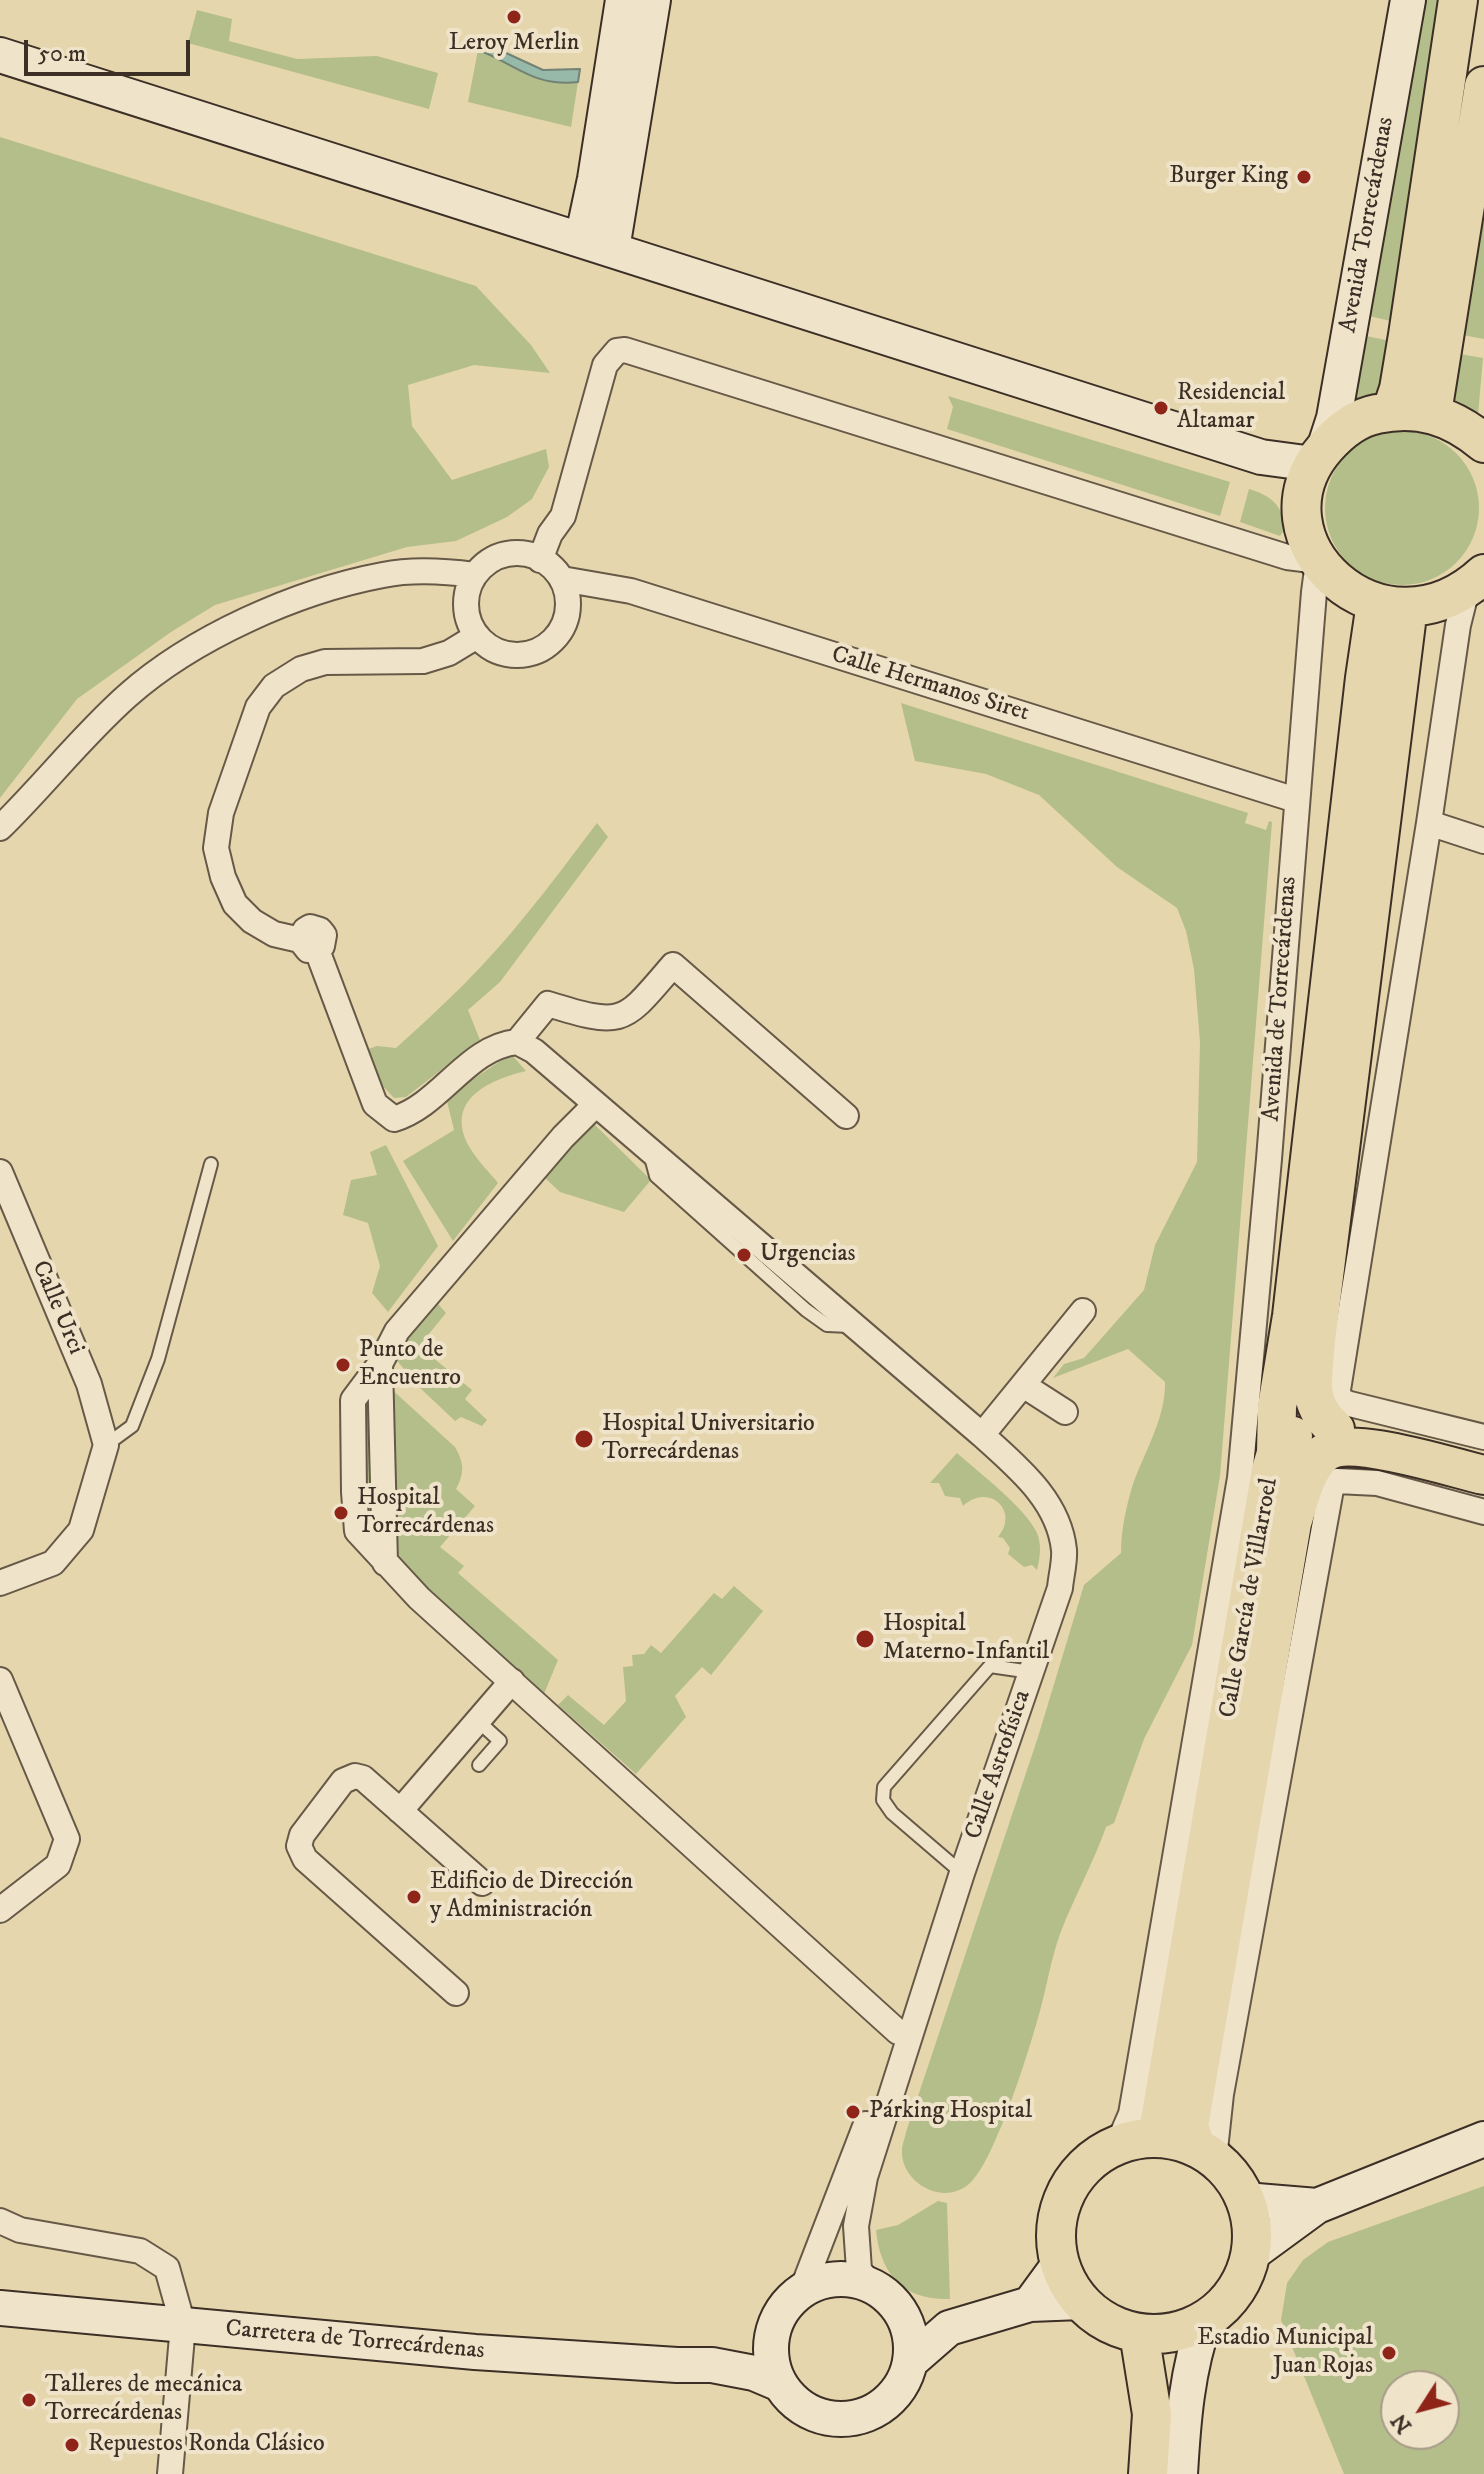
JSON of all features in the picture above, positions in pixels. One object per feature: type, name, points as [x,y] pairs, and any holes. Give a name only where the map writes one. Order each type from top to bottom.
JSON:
[{"type":"main road","points":[[1392,410],[1399,389],[1408,335],[1458,0]]},
{"type":"main road","points":[[1432,413],[1484,86]]},
{"type":"main road","points":[[1480,578],[1442,600],[1392,605],[1345,588],[1322,566],[1307,532],[1313,471],[1357,421],[1392,410],[1432,413],[1462,427],[1484,443]]},
{"type":"main road","points":[[1292,1523],[1300,1429],[1316,1340],[1392,605]]},
{"type":"main road","name":"Avenida de Torrecárdenas","points":[[1300,1429],[1277,1407],[1292,1316],[1365,678],[1392,605]]},
{"type":"main road","points":[[1300,1429],[1484,1475]]},
{"type":"main road","name":"Calle García de Villarroel","points":[[1157,2138],[1300,1429]]},
{"type":"main road","name":"Calle García de Villarroel","points":[[1205,2153],[1189,2126],[1292,1523],[1305,1483],[1321,1455],[1331,1448],[1344,1446],[1377,1449]]},
{"type":"main road","points":[[1157,2138],[1177,2140],[1205,2153],[1232,2177],[1245,2200],[1251,2227],[1250,2255],[1242,2280],[1226,2303],[1195,2325],[1162,2334],[1139,2333],[1117,2327],[1081,2302],[1068,2284],[1060,2263],[1056,2235],[1060,2206],[1073,2180],[1093,2158],[1118,2144],[1157,2138]]},
{"type":"main road","points":[[1152,2414],[1195,2325]]},
{"type":"main road","points":[[1139,2333],[1152,2414],[1148,2474]]},
{"type":"street","points":[[597,244],[595,179],[623,0]]},
{"type":"street","points":[[597,244],[653,0]]},
{"type":"street","name":"Avenida Torrecárdenas","points":[[1313,471],[1334,418],[1408,0]]},
{"type":"street","points":[[0,55],[1313,471]]},
{"type":"street","points":[[0,79],[1278,482],[1313,471]]},
{"type":"street","points":[[540,560],[550,534],[563,516],[605,365],[617,351],[625,350],[1322,566]]},
{"type":"street","points":[[520,553],[540,560],[547,562],[562,579],[569,599],[564,626],[549,645],[533,653],[512,655],[487,646],[470,626],[466,612],[467,593],[474,575],[504,554],[520,553]]},
{"type":"street","name":"Avenida de Torrecárdenas","points":[[1300,1429],[1269,1159],[1314,592],[1316,577],[1322,566]]},
{"type":"street","points":[[0,828],[130,694],[175,661],[229,629],[278,606],[383,575],[414,571],[474,575]]},
{"type":"street","points":[[1300,1429],[1337,1396],[1458,625],[1480,578]]},
{"type":"street","name":"Calle Hermanos Siret","points":[[562,579],[631,591],[1296,800]]},
{"type":"street","points":[[477,636],[449,653],[423,661],[325,662],[301,669],[274,686],[258,707],[221,813],[216,848],[223,877],[235,904],[252,921],[274,934],[309,945],[375,1104],[394,1119],[426,1103],[484,1053],[501,1044],[517,1042],[548,1004],[608,1019],[625,1015],[637,1007],[673,965],[846,1116]]},
{"type":"street","points":[[1429,823],[1484,841]]},
{"type":"street","name":"Calle Astrofísica","points":[[517,1042],[534,1051],[982,1435],[1046,1499],[1056,1519],[1064,1552],[1060,1588],[962,1873],[865,2177],[856,2226],[859,2270],[871,2285]]},
{"type":"street","points":[[595,1105],[563,1137],[397,1331],[380,1364],[353,1400],[357,1531],[419,1598],[898,2032]]},
{"type":"street","name":"Calle Urci","points":[[0,1172],[89,1384],[106,1445]]},
{"type":"street","points":[[982,1435],[1083,1311]]},
{"type":"street","points":[[1023,1385],[1065,1412]]},
{"type":"street","points":[[1300,1429],[1484,1437]]},
{"type":"street","name":"Calle García de Villarroel","points":[[1118,2144],[1131,2114],[1238,1493],[1300,1429]]},
{"type":"street","points":[[0,1583],[53,1563],[81,1530],[106,1445]]},
{"type":"street","points":[[1205,2153],[1221,2094],[1328,1497],[1337,1481],[1359,1480],[1484,1512]]},
{"type":"street","points":[[0,1680],[67,1839],[58,1865],[0,1910]]},
{"type":"street","points":[[400,1811],[512,1681]]},
{"type":"street","points":[[456,1993],[305,1859],[299,1846],[302,1835],[343,1781],[355,1776],[363,1778],[482,1883]]},
{"type":"street","name":"Calle Astrofísica","points":[[802,2290],[898,2032],[927,1980]]},
{"type":"street","points":[[1250,2255],[1317,2206],[1484,2139]]},
{"type":"street","points":[[1245,2200],[1317,2206]]},
{"type":"street","points":[[0,2221],[20,2230],[140,2251],[167,2268],[183,2325],[170,2474]]},
{"type":"street","points":[[1030,2304],[1060,2263]]},
{"type":"street","points":[[827,2280],[857,2280],[871,2285],[891,2299],[909,2329],[912,2346],[909,2371],[898,2391],[880,2408],[852,2419],[824,2417],[794,2401],[780,2384],[771,2351],[776,2323],[785,2307],[802,2290],[827,2280]]},
{"type":"street","points":[[910,2362],[949,2328],[1030,2304],[1081,2302]]},
{"type":"street","name":"Carretera de Torrecárdenas","points":[[0,2308],[475,2352],[712,2365],[754,2373],[780,2384]]},
{"type":"street","points":[[899,2312],[949,2328]]},
{"type":"street","points":[[712,2365],[776,2323]]},
{"type":"street","points":[[1180,2474],[1187,2391],[1195,2349],[1195,2325]]},
{"type":"lane","points":[[106,1445],[132,1426],[158,1359],[211,1164]]},
{"type":"lane","points":[[962,1873],[892,1813],[883,1800],[884,1787],[990,1666],[1031,1672]]},
{"type":"lane","points":[[478,1721],[500,1741],[479,1765]]},
{"type":"green space","points":[[1422,0],[1447,0],[1399,323],[1365,315]]},
{"type":"green space","points":[[197,10],[232,19],[229,41],[297,59],[377,56],[438,73],[429,109],[188,43]]},
{"type":"green space","points":[[478,50],[536,78],[562,83],[578,82],[571,127],[468,102]]},
{"type":"green space","points":[[0,137],[476,286],[531,345],[550,373],[474,365],[408,385],[412,426],[452,480],[546,449],[549,467],[532,499],[507,517],[456,541],[407,547],[215,605],[171,632],[77,699],[0,798]]},
{"type":"green space","points":[[1484,157],[1484,339],[1457,334]]},
{"type":"green space","points":[[1361,335],[1396,342],[1385,392],[1351,405]]},
{"type":"green space","points":[[1454,353],[1483,358],[1478,415],[1450,401]]},
{"type":"green space","points":[[948,396],[1230,482],[1220,516],[947,429],[953,407]]},
{"type":"green space","points":[[1402,431],[1431,437],[1456,454],[1473,479],[1479,508],[1473,537],[1456,562],[1431,579],[1402,585],[1373,579],[1348,562],[1331,537],[1325,508],[1331,479],[1348,454],[1373,437]]},
{"type":"green space","points":[[1249,489],[1263,494],[1278,507],[1286,527],[1280,536],[1240,522]]},
{"type":"green space","points":[[901,703],[1248,813],[1245,823],[1266,830],[1269,821],[1272,822],[1220,1476],[1192,1645],[1144,1739],[1114,1823],[1106,1827],[1060,1934],[1027,2055],[995,2141],[972,2181],[950,2193],[926,2188],[908,2173],[902,2150],[906,2132],[1038,1737],[1084,1585],[1121,1553],[1130,1493],[1158,1421],[1164,1395],[1165,1382],[1128,1349],[1053,1378],[1064,1364],[1084,1358],[1144,1290],[1155,1245],[1197,1162],[1200,1042],[1194,969],[1186,931],[1177,908],[1117,867],[1039,795],[986,774],[915,761]]},
{"type":"green space","points":[[597,823],[608,837],[500,982],[468,1010],[480,1040],[406,1097],[394,1098],[380,1083],[368,1049],[377,1046],[396,1048],[464,985],[510,934]]},
{"type":"green space","points":[[511,1054],[526,1071],[484,1087],[466,1105],[462,1117],[463,1132],[470,1148],[498,1183],[453,1241],[403,1161],[454,1130],[446,1097]]},
{"type":"green space","points":[[593,1123],[651,1180],[624,1212],[560,1192],[545,1178]]},
{"type":"green space","points":[[386,1145],[438,1246],[388,1312],[372,1293],[380,1266],[368,1223],[343,1215],[351,1180],[377,1175],[370,1152]]},
{"type":"green space","points":[[433,1298],[446,1313],[419,1346],[472,1390],[465,1399],[487,1420],[482,1426],[461,1417],[455,1421],[418,1386],[394,1357]]},
{"type":"green space","points":[[388,1386],[455,1447],[460,1458],[462,1473],[456,1489],[475,1506],[440,1547],[464,1566],[458,1573],[558,1660],[539,1706],[357,1531],[353,1400]]},
{"type":"green space","points":[[957,1453],[1031,1523],[1040,1542],[1037,1570],[1032,1565],[1024,1567],[1008,1554],[1010,1548],[1003,1538],[998,1537],[1005,1518],[998,1503],[983,1497],[963,1506],[960,1498],[945,1496],[939,1483],[930,1483]]},
{"type":"green space","points":[[734,1586],[763,1611],[711,1675],[702,1667],[675,1696],[686,1717],[636,1774],[558,1705],[568,1695],[604,1725],[626,1701],[623,1667],[633,1666],[632,1655],[644,1654],[651,1645],[661,1653],[714,1593],[722,1599]]},
{"type":"green space","name":"Estadio Municipal Juan Rojas","points":[[1484,2186],[1484,2474],[1344,2474],[1281,2320],[1287,2283],[1303,2260],[1328,2242]]},
{"type":"green space","points":[[938,2201],[947,2203],[950,2299],[920,2295],[897,2282],[883,2260],[876,2230],[898,2225]]},
{"type":"shaded area","points":[[480,41],[543,70],[580,69],[578,82],[549,81],[525,73],[478,50]]},
{"type":"place","name":"Leroy Merlin","points":[[514,17]]},
{"type":"place","name":"Burger King","points":[[1304,177]]},
{"type":"place","name":"Residencial Altamar","points":[[1161,408]]},
{"type":"place","name":"Urgencias","points":[[744,1255]]},
{"type":"place","name":"Punto de Encuentro","points":[[343,1365]]},
{"type":"place","name":"Hospital Universitario Torrecárdenas","points":[[584,1439]]},
{"type":"place","name":"Hospital Torrecárdenas","points":[[341,1513]]},
{"type":"place","name":"Hospital Materno-Infantil","points":[[865,1639]]},
{"type":"place","name":"Edificio de Dirección y Administración","points":[[414,1897]]},
{"type":"place","name":"Párking Hospital","points":[[853,2112]]},
{"type":"place","name":"Estadio Municipal Juan Rojas","points":[[1389,2353]]},
{"type":"place","name":"Talleres de mecánica Torrecárdenas","points":[[29,2400]]},
{"type":"place","name":"Repuestos Ronda Clásico","points":[[72,2445]]}]
